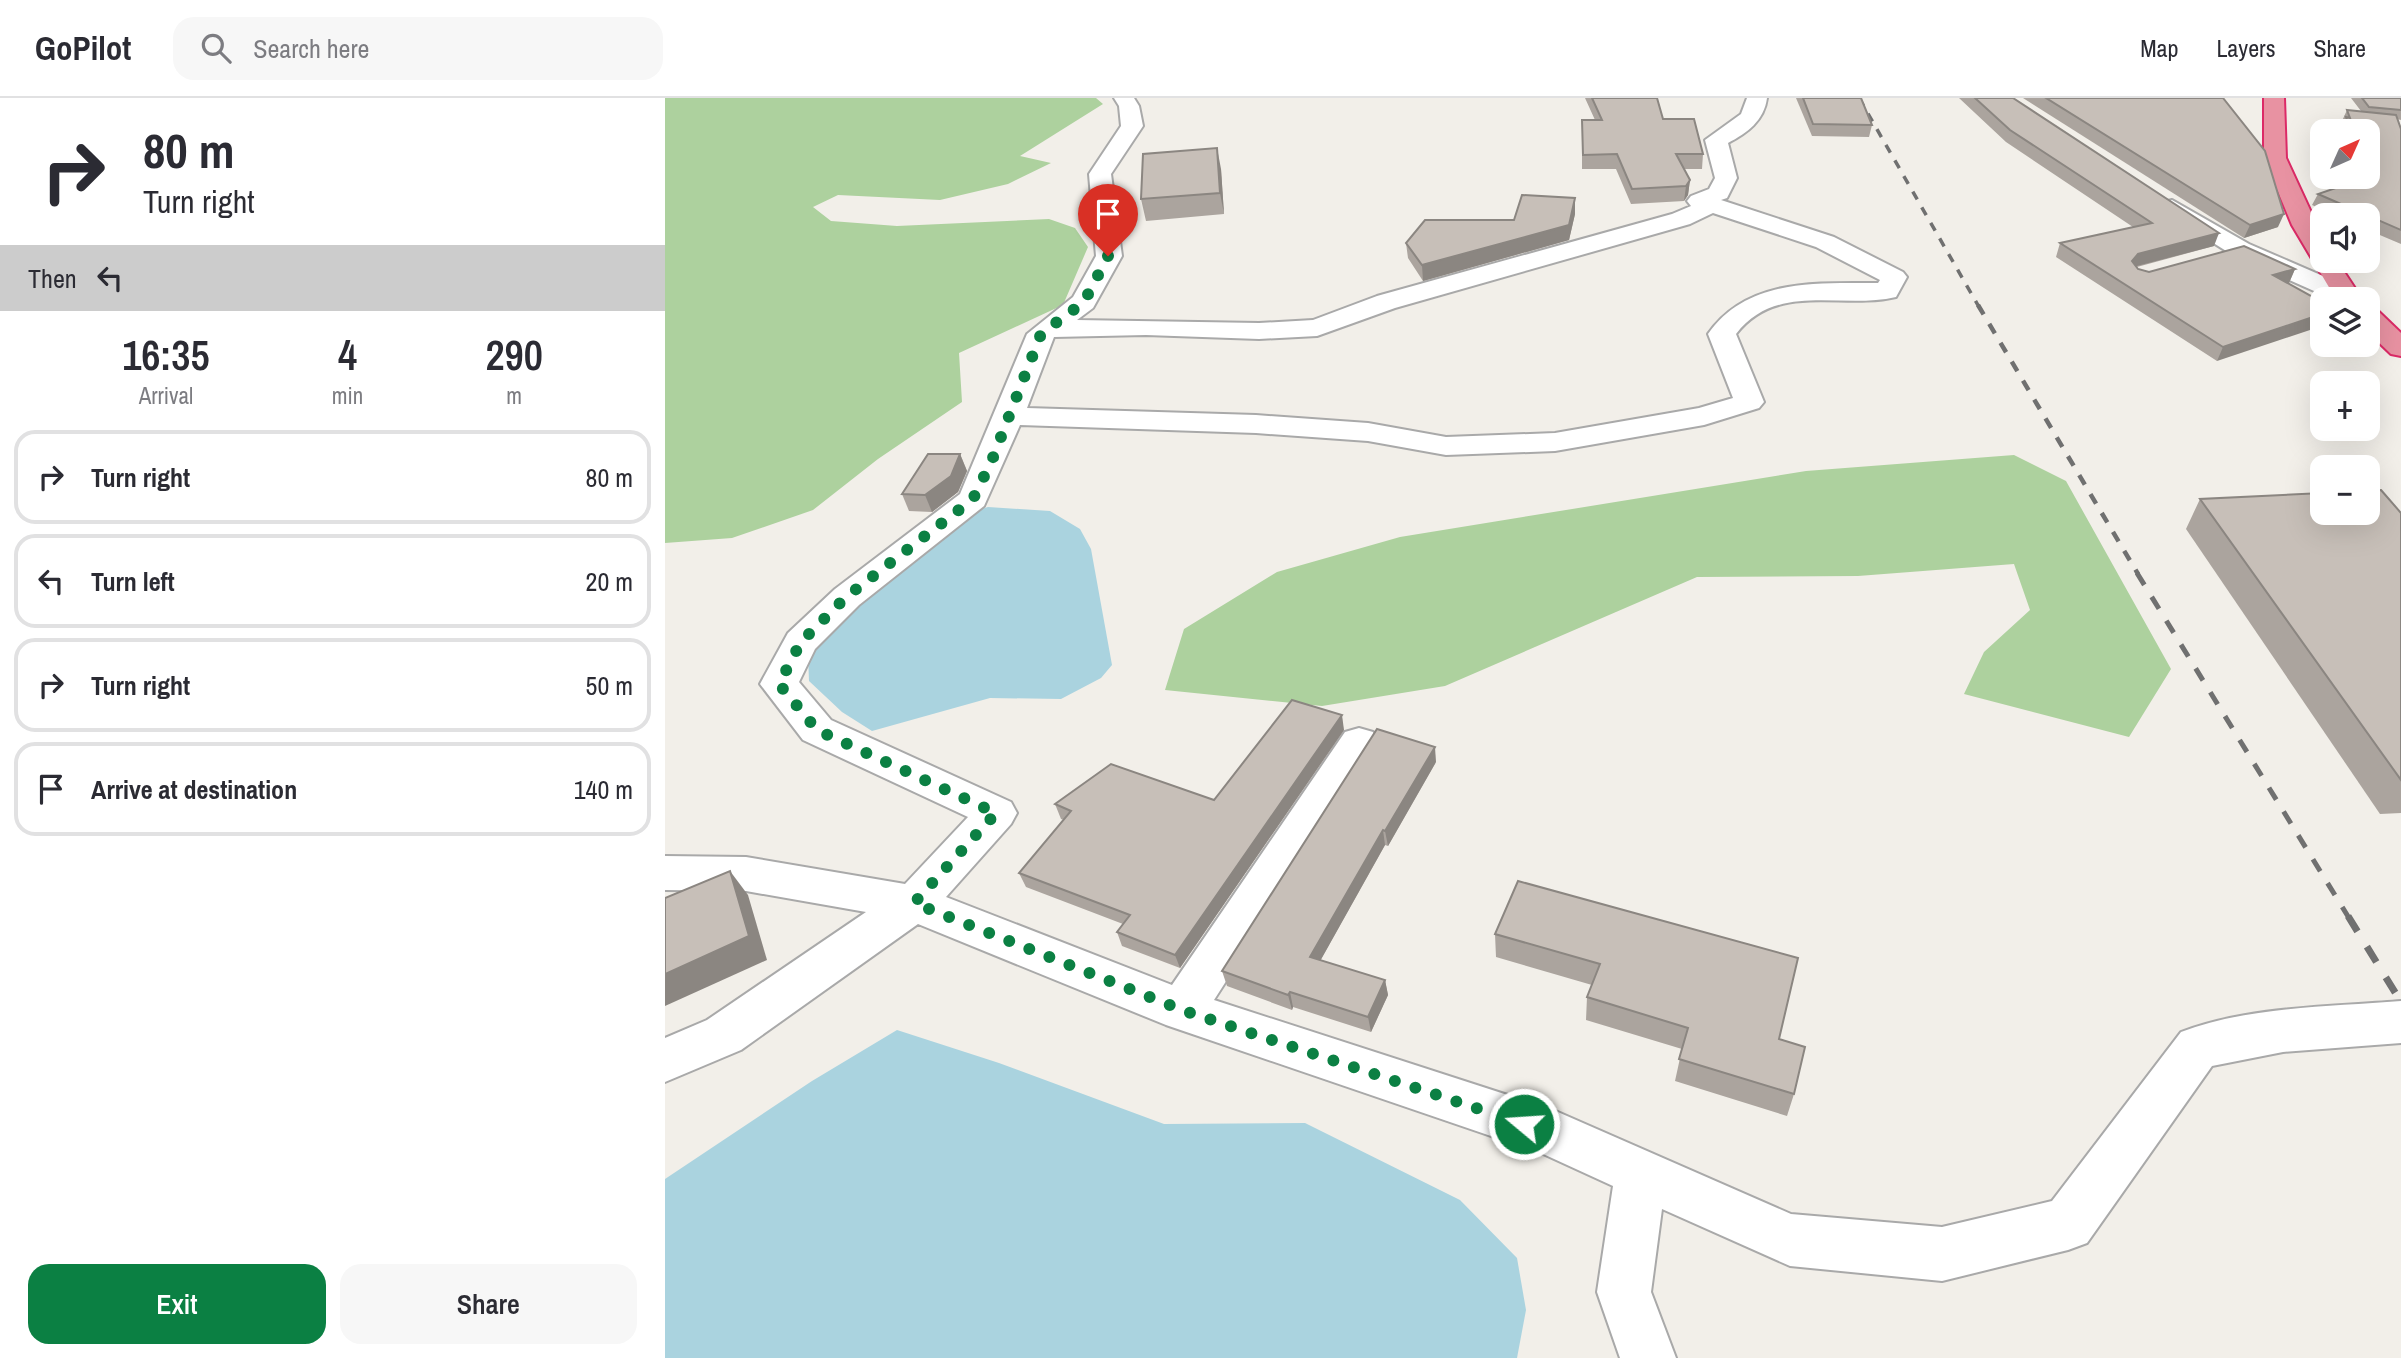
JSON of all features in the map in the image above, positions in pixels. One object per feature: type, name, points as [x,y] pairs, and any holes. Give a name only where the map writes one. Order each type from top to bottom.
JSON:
[{"type":"highway","points":[[2274,98],[2275,158],[2310,236]]},
{"type":"highway","points":[[2380,328],[2401,348]]},
{"type":"street","points":[[665,1060],[724,1035],[914,903],[996,813],[817,730],[779,684],[801,642],[846,597],[973,499],[992,460],[1041,334],[1084,302],[1108,256],[1100,174],[1132,126],[1129,106],[1124,98]]},
{"type":"street","points":[[1007,416],[1256,424],[1368,432],[1446,446],[1555,442],[1726,409],[1749,402],[1722,334],[1731,319],[1770,297],[1887,291],[1894,277],[1825,243],[1699,201],[1719,193],[1726,178],[1716,140],[1735,132],[1755,112],[1757,98]]},
{"type":"street","points":[[2147,191],[2240,249],[2325,287]]},
{"type":"street","points":[[1047,329],[1146,327],[1259,331],[1317,328],[1386,302],[1681,219],[1710,206]]},
{"type":"street","points":[[2203,258],[2240,249]]},
{"type":"street","points":[[1182,1010],[1359,742]]},
{"type":"street","points":[[665,873],[745,874],[914,903],[1182,1010],[1551,1133],[1790,1240],[1942,1254],[2068,1224],[2198,1047],[2283,1031],[2401,1022]]},
{"type":"street","points":[[1641,1173],[1624,1292],[1648,1358]]},
{"type":"green space","points":[[665,98],[1096,98],[1103,104],[1020,156],[1051,163],[1008,184],[940,200],[838,195],[813,207],[831,221],[897,226],[1049,219],[1075,228],[1088,247],[1063,305],[959,353],[962,402],[878,459],[813,510],[732,538],[665,543]]},
{"type":"green space","points":[[2014,455],[2066,481],[2171,669],[2129,737],[1964,694],[1984,652],[2030,610],[2014,564],[1858,576],[1697,577],[1445,686],[1322,706],[1165,690],[1184,629],[1277,572],[1400,537],[1806,471]]},
{"type":"water","points":[[988,507],[1050,511],[1080,529],[1091,549],[1112,665],[1101,678],[1061,699],[990,698],[872,731],[842,712],[809,681],[808,655],[845,605],[953,517]]},
{"type":"water","points":[[897,1030],[999,1063],[1164,1124],[1305,1123],[1460,1200],[1517,1258],[1526,1310],[1517,1358],[665,1358],[665,1179],[812,1081]]},
{"type":"building","points":[[1592,98],[1657,98],[1663,119],[1694,119],[1703,154],[1676,154],[1690,180],[1686,186],[1632,189],[1617,154],[1583,155],[1582,120],[1602,120]]},
{"type":"building","points":[[1803,98],[1861,98],[1872,125],[1813,124]]},
{"type":"building","points":[[1975,98],[2013,98],[2219,233],[2138,254],[2132,261],[2138,269],[2149,272],[2244,246],[2295,269],[2273,275],[2310,295],[2310,318],[2223,347],[2060,243],[2152,223],[2010,130]]},
{"type":"building","points":[[2046,98],[2223,98],[2265,151],[2284,214],[2250,225]]},
{"type":"building","points":[[2362,98],[2401,98],[2401,110],[2369,107]]},
{"type":"building","points":[[2347,110],[2396,115],[2401,129],[2401,230],[2380,221],[2380,203],[2339,203],[2318,194],[2333,189],[2380,189],[2380,119],[2347,119],[2346,117],[2350,118]]},
{"type":"building","points":[[1217,148],[1220,193],[1141,199],[1143,154]]},
{"type":"building","points":[[1522,195],[1575,198],[1569,225],[1422,265],[1406,243],[1425,220],[1514,220]]},
{"type":"building","points":[[928,454],[960,454],[951,476],[925,495],[902,494]]},
{"type":"building","points":[[2380,490],[2401,513],[2401,780],[2200,499],[2310,494],[2310,525],[2380,525]]},
{"type":"building","points":[[1292,700],[1342,715],[1175,955],[1117,932],[1130,915],[1019,873],[1071,811],[1055,804],[1111,764],[1214,800]]},
{"type":"building","points":[[1377,729],[1435,747],[1385,831],[1383,830],[1310,957],[1385,980],[1368,1017],[1290,992],[1288,995],[1222,971]]},
{"type":"building","points":[[730,871],[749,936],[665,974],[665,898]]},
{"type":"building","points":[[1518,881],[1798,958],[1779,1039],[1805,1047],[1794,1094],[1679,1059],[1688,1028],[1587,997],[1600,964],[1495,934]]},
{"type":"railway","points":[[1859,98],[1979,307]]},
{"type":"railway","points":[[1978,305],[2138,574]]},
{"type":"railway","points":[[2137,573],[2349,918]]},
{"type":"railway","points":[[2348,916],[2401,1002]]},
{"type":"route","points":[[1108,256],[1084,302],[1041,334],[992,460],[973,499],[846,597],[801,642],[779,684],[817,730],[996,813],[914,903],[1182,1010],[1524,1124]]}]
